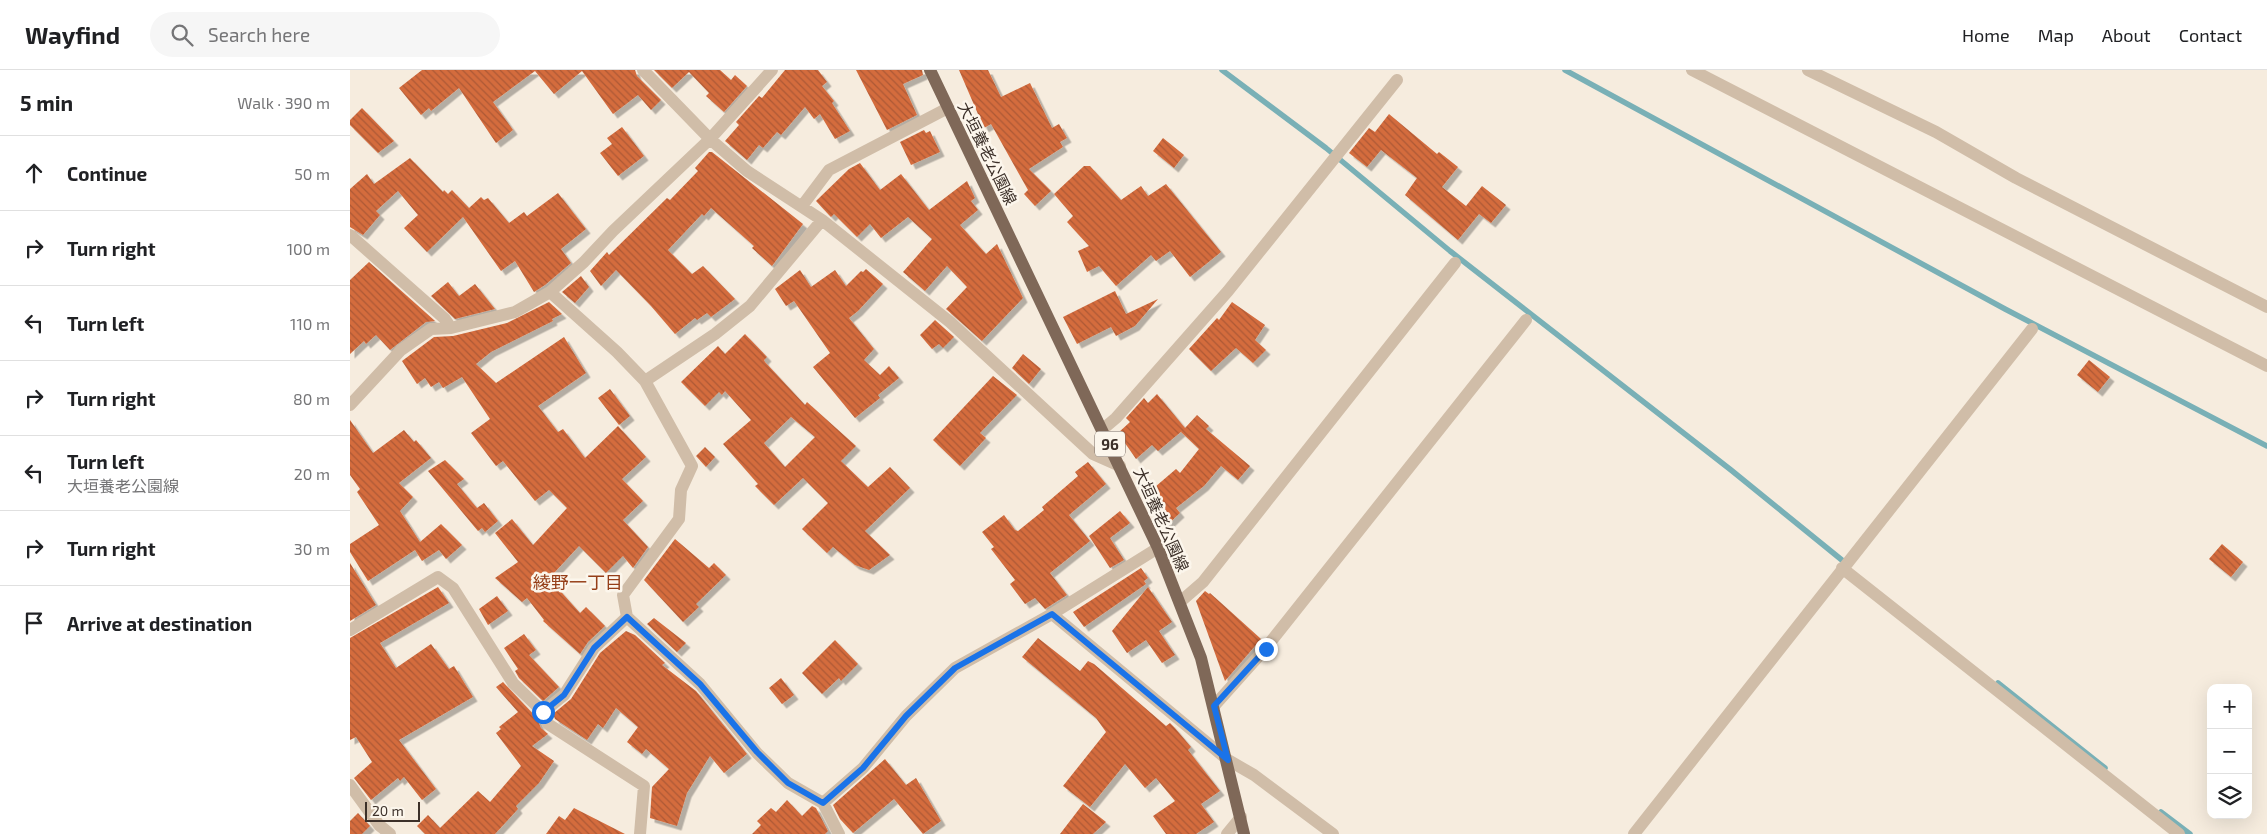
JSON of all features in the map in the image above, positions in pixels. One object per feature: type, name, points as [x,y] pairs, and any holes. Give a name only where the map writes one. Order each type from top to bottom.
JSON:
[{"type":"main road","name":"大垣養老公園線","points":[[930,70],[1103,429],[1158,548],[1201,658],[1228,760],[1244,834]]},
{"type":"street","points":[[643,70],[710,139],[747,170],[822,220],[950,322],[1093,454],[1120,466]]},
{"type":"street","points":[[350,405],[401,350],[431,329],[451,328],[515,312],[550,292],[584,262],[612,232],[710,139],[772,70]]},
{"type":"street","points":[[1692,70],[2267,366]]},
{"type":"street","points":[[1808,70],[1936,132],[2016,178],[2267,306]]},
{"type":"street","points":[[1103,429],[1116,418],[1228,291],[1397,80]]},
{"type":"street","points":[[802,206],[829,170],[948,108]]},
{"type":"street","points":[[645,382],[715,334],[750,306],[822,220]]},
{"type":"street","points":[[350,235],[445,319],[451,328]]},
{"type":"street","points":[[1180,602],[1203,582],[1454,263]]},
{"type":"street","points":[[550,292],[617,352],[645,382],[692,466],[681,490],[679,519],[623,595],[627,617],[700,684],[757,752],[788,783],[823,803],[839,834]]},
{"type":"street","points":[[1214,706],[1266,649],[1526,320]]},
{"type":"street","points":[[1634,834],[2032,329]]},
{"type":"street","points":[[823,803],[863,768],[906,716],[955,668],[1052,614],[1158,548]]},
{"type":"street","points":[[1842,568],[2179,834]]},
{"type":"street","points":[[350,630],[438,577],[454,588],[514,684],[543,712],[548,724],[644,786],[640,834]]},
{"type":"street","points":[[1052,614],[1228,760],[1254,775],[1333,834]]},
{"type":"street","points":[[543,712],[564,695],[594,648],[627,617]]},
{"type":"street","points":[[350,785],[379,825],[390,834]]},
{"type":"street","points":[[1227,834],[1241,817]]},
{"type":"building","points":[[422,70],[635,70],[637,76],[661,100],[651,110],[638,95],[613,114],[582,71],[554,94],[535,71],[493,102],[513,130],[496,143],[459,88],[431,111],[429,108],[421,115],[399,88]]},
{"type":"building","points":[[654,70],[720,70],[731,80],[735,75],[747,86],[724,112],[706,96],[709,93],[689,72],[672,88]]},
{"type":"building","points":[[785,70],[818,70],[827,82],[822,86],[834,101],[832,103],[850,131],[835,139],[820,114],[814,119],[805,107],[781,135],[777,132],[763,148],[759,145],[747,160],[725,141],[739,125],[736,122],[759,96],[762,98]]},
{"type":"building","points":[[856,70],[922,70],[923,75],[903,84],[917,115],[887,130]]},
{"type":"building","points":[[959,70],[988,70],[1001,97],[1030,83],[1052,128],[1059,124],[1067,138],[1060,142],[1063,147],[1029,169],[1051,191],[1035,206],[1024,194],[1028,190],[991,124],[984,128]]},
{"type":"building","points":[[362,108],[394,141],[378,153],[350,125],[350,120]]},
{"type":"building","points":[[1389,114],[1437,154],[1439,152],[1458,167],[1442,187],[1466,206],[1482,186],[1506,205],[1491,223],[1479,214],[1458,240],[1405,195],[1417,178],[1381,150],[1367,167],[1349,153],[1369,128],[1375,132]]},
{"type":"building","points":[[622,127],[644,156],[618,176],[600,153],[612,144],[607,138]]},
{"type":"building","points":[[924,130],[926,133],[930,131],[940,152],[911,165],[900,142]]},
{"type":"building","points":[[1163,138],[1184,155],[1174,168],[1153,151]]},
{"type":"building","points":[[709,152],[712,152],[803,224],[772,266],[752,248],[754,246],[711,208],[704,216],[702,214],[668,250],[692,274],[703,266],[735,299],[711,317],[707,313],[697,320],[695,318],[675,334],[616,270],[601,286],[590,271],[607,252],[609,255],[667,198],[670,200],[698,171],[695,168]]},
{"type":"building","points":[[410,158],[443,192],[444,190],[448,194],[452,190],[469,208],[481,197],[484,200],[488,198],[509,223],[524,212],[527,216],[558,193],[586,229],[561,249],[571,263],[534,292],[515,261],[501,271],[463,217],[427,252],[404,228],[418,215],[398,191],[376,211],[380,215],[363,235],[350,227],[350,189],[367,174],[374,184]]},
{"type":"building","points":[[860,163],[880,190],[901,174],[929,210],[967,181],[975,198],[971,201],[978,210],[960,225],[986,254],[997,244],[1023,298],[982,341],[946,309],[967,287],[947,266],[925,291],[903,272],[932,239],[908,217],[881,238],[870,224],[857,237],[834,214],[831,217],[816,201],[849,169]]},
{"type":"building","points":[[1084,166],[1090,166],[1121,200],[1141,186],[1148,196],[1166,184],[1221,252],[1190,277],[1170,251],[1156,261],[1151,255],[1116,286],[1099,266],[1087,272],[1078,251],[1089,246],[1067,222],[1073,216],[1054,194]]},
{"type":"building","points":[[369,262],[435,321],[426,322],[390,350],[376,335],[366,344],[364,341],[350,354],[350,280]]},
{"type":"building","points":[[866,269],[883,284],[849,318],[874,349],[864,360],[880,375],[889,366],[899,378],[878,395],[880,398],[855,418],[813,367],[830,353],[794,301],[786,306],[775,289],[800,270],[811,287],[835,270],[846,286],[861,271],[863,272]]},
{"type":"building","points":[[581,276],[589,287],[575,303],[562,292]]},
{"type":"building","points":[[448,282],[459,296],[475,284],[495,309],[455,319],[431,296]]},
{"type":"building","points":[[1115,291],[1126,314],[1158,299],[1135,326],[1116,336],[1111,327],[1077,344],[1063,317]]},
{"type":"building","points":[[549,302],[562,314],[552,319],[553,321],[491,352],[476,364],[496,383],[564,337],[586,373],[538,406],[558,432],[563,429],[585,458],[618,426],[646,457],[622,479],[643,501],[623,520],[648,547],[633,568],[623,556],[606,573],[579,546],[554,573],[560,578],[554,584],[580,613],[586,607],[605,626],[588,642],[580,654],[543,621],[527,598],[522,602],[495,578],[518,562],[495,533],[512,519],[533,545],[567,508],[549,490],[535,501],[503,461],[496,466],[471,433],[490,419],[462,377],[443,388],[439,382],[431,387],[425,378],[417,384],[402,361],[434,337],[453,336],[507,323]]},
{"type":"building","points":[[1232,302],[1265,325],[1255,340],[1266,350],[1253,363],[1236,348],[1211,371],[1189,349],[1217,318],[1219,320]]},
{"type":"building","points":[[935,320],[954,337],[943,348],[939,344],[932,349],[920,335]]},
{"type":"building","points":[[745,334],[767,357],[764,360],[765,362],[805,405],[807,402],[856,446],[841,461],[868,487],[890,467],[910,488],[865,531],[890,555],[869,570],[855,565],[833,547],[827,553],[802,529],[828,503],[803,478],[774,505],[755,486],[758,484],[723,444],[751,420],[725,391],[722,395],[719,392],[705,406],[681,382],[718,346],[725,354]],"holes":[[[791,417],[815,437],[785,467],[764,443]]]},
{"type":"building","points":[[1023,354],[1041,369],[1029,384],[1012,368]]},
{"type":"building","points":[[2089,360],[2110,377],[2098,392],[2077,375]]},
{"type":"building","points":[[993,376],[1017,395],[980,433],[986,438],[960,466],[933,440]]},
{"type":"building","points":[[610,389],[630,416],[619,425],[598,398]]},
{"type":"building","points":[[1157,394],[1185,428],[1197,415],[1209,426],[1206,429],[1250,466],[1238,480],[1221,466],[1204,486],[1176,508],[1180,513],[1165,527],[1158,515],[1158,510],[1161,508],[1148,493],[1176,469],[1180,473],[1199,449],[1182,431],[1158,451],[1152,445],[1136,459],[1118,433],[1130,422],[1126,418],[1144,398],[1148,403]]},
{"type":"building","points":[[350,420],[373,453],[404,430],[414,442],[416,440],[431,458],[399,483],[413,497],[400,511],[420,542],[441,524],[462,545],[446,559],[439,550],[422,561],[415,550],[368,581],[350,552],[350,544],[379,525],[357,492],[360,489],[350,475]]},
{"type":"building","points":[[705,447],[715,457],[706,467],[696,456]]},
{"type":"building","points":[[445,460],[464,479],[457,484],[477,508],[484,503],[498,521],[485,532],[482,528],[478,531],[428,471]]},
{"type":"building","points":[[1088,462],[1106,484],[1069,515],[1090,541],[1050,573],[1067,595],[1045,609],[1035,598],[1025,604],[1010,584],[1015,580],[991,549],[994,547],[982,532],[1004,515],[1015,530],[1018,531],[1044,510],[1042,507],[1078,476],[1075,472]]},
{"type":"building","points":[[1120,511],[1130,523],[1110,538],[1124,560],[1110,568],[1089,536]]},
{"type":"building","points":[[675,539],[709,568],[714,563],[726,575],[696,604],[699,607],[683,622],[644,580]]},
{"type":"building","points":[[2222,544],[2243,562],[2231,577],[2209,559]]},
{"type":"building","points":[[350,563],[376,605],[350,621]]},
{"type":"building","points":[[1141,568],[1148,578],[1144,581],[1146,584],[1084,627],[1073,612]]},
{"type":"building","points":[[438,587],[449,603],[380,643],[396,668],[431,644],[449,669],[454,666],[473,697],[399,740],[436,789],[422,800],[404,777],[400,781],[398,778],[371,800],[354,778],[372,762],[356,737],[350,740],[350,638]]},
{"type":"building","points":[[1148,587],[1172,622],[1159,631],[1175,655],[1162,663],[1146,640],[1127,653],[1112,631]]},
{"type":"building","points":[[1205,591],[1210,593],[1261,639],[1225,681],[1196,601]]},
{"type":"building","points":[[497,596],[508,611],[488,625],[479,609]]},
{"type":"building","points":[[654,618],[686,643],[677,652],[647,624]]},
{"type":"building","points":[[626,631],[635,635],[665,663],[662,665],[696,691],[747,754],[724,773],[710,756],[687,793],[677,826],[650,818],[652,787],[669,769],[646,749],[642,754],[627,742],[638,727],[616,708],[603,728],[598,724],[587,740],[555,719],[553,714],[571,699],[600,653]]},
{"type":"building","points":[[524,634],[536,650],[529,655],[559,687],[543,701],[519,678],[515,671],[518,669],[504,648]]},
{"type":"building","points":[[1038,638],[1080,671],[1088,661],[1094,664],[1166,726],[1170,723],[1174,727],[1191,747],[1188,750],[1220,791],[1201,804],[1214,822],[1196,834],[1166,834],[1153,816],[1175,801],[1156,778],[1145,788],[1125,764],[1090,807],[1063,786],[1106,732],[1096,718],[1022,657]]},
{"type":"building","points":[[835,640],[858,664],[841,681],[839,678],[822,694],[802,673]]},
{"type":"building","points":[[781,678],[794,695],[782,704],[769,688]]},
{"type":"building","points":[[503,682],[536,717],[541,728],[548,734],[532,746],[554,761],[539,783],[516,806],[518,809],[495,834],[425,834],[417,826],[428,815],[440,828],[478,791],[490,802],[521,766],[496,733],[501,729],[499,727],[518,712],[496,687]]},
{"type":"building","points":[[885,759],[906,785],[916,778],[941,821],[923,834],[894,799],[853,833],[840,819],[833,805]]},
{"type":"building","points":[[787,800],[802,816],[812,806],[816,808],[828,831],[825,834],[752,834],[761,825],[757,821],[771,808],[776,812]]},
{"type":"building","points":[[1083,804],[1106,822],[1093,834],[1060,834]]},
{"type":"building","points":[[574,808],[625,834],[546,834],[559,816],[565,820]]},
{"type":"building","points":[[358,813],[370,826],[362,834],[350,834],[350,821]]},
{"type":"waterway","points":[[1222,70],[1326,148],[1450,251],[1731,470],[1848,565]]},
{"type":"waterway","points":[[1565,70],[2005,309],[2267,446]]},
{"type":"waterway","points":[[1998,683],[2105,768]]},
{"type":"waterway","points":[[2161,812],[2190,834]]},
{"type":"district","name":"綾野一丁目","points":[[578,582]]},
{"type":"route","points":[[543,712],[564,695],[594,648],[627,617],[700,684],[757,752],[788,783],[823,803],[863,768],[906,716],[955,668],[1052,614],[1228,760],[1214,706],[1266,649]]}]
